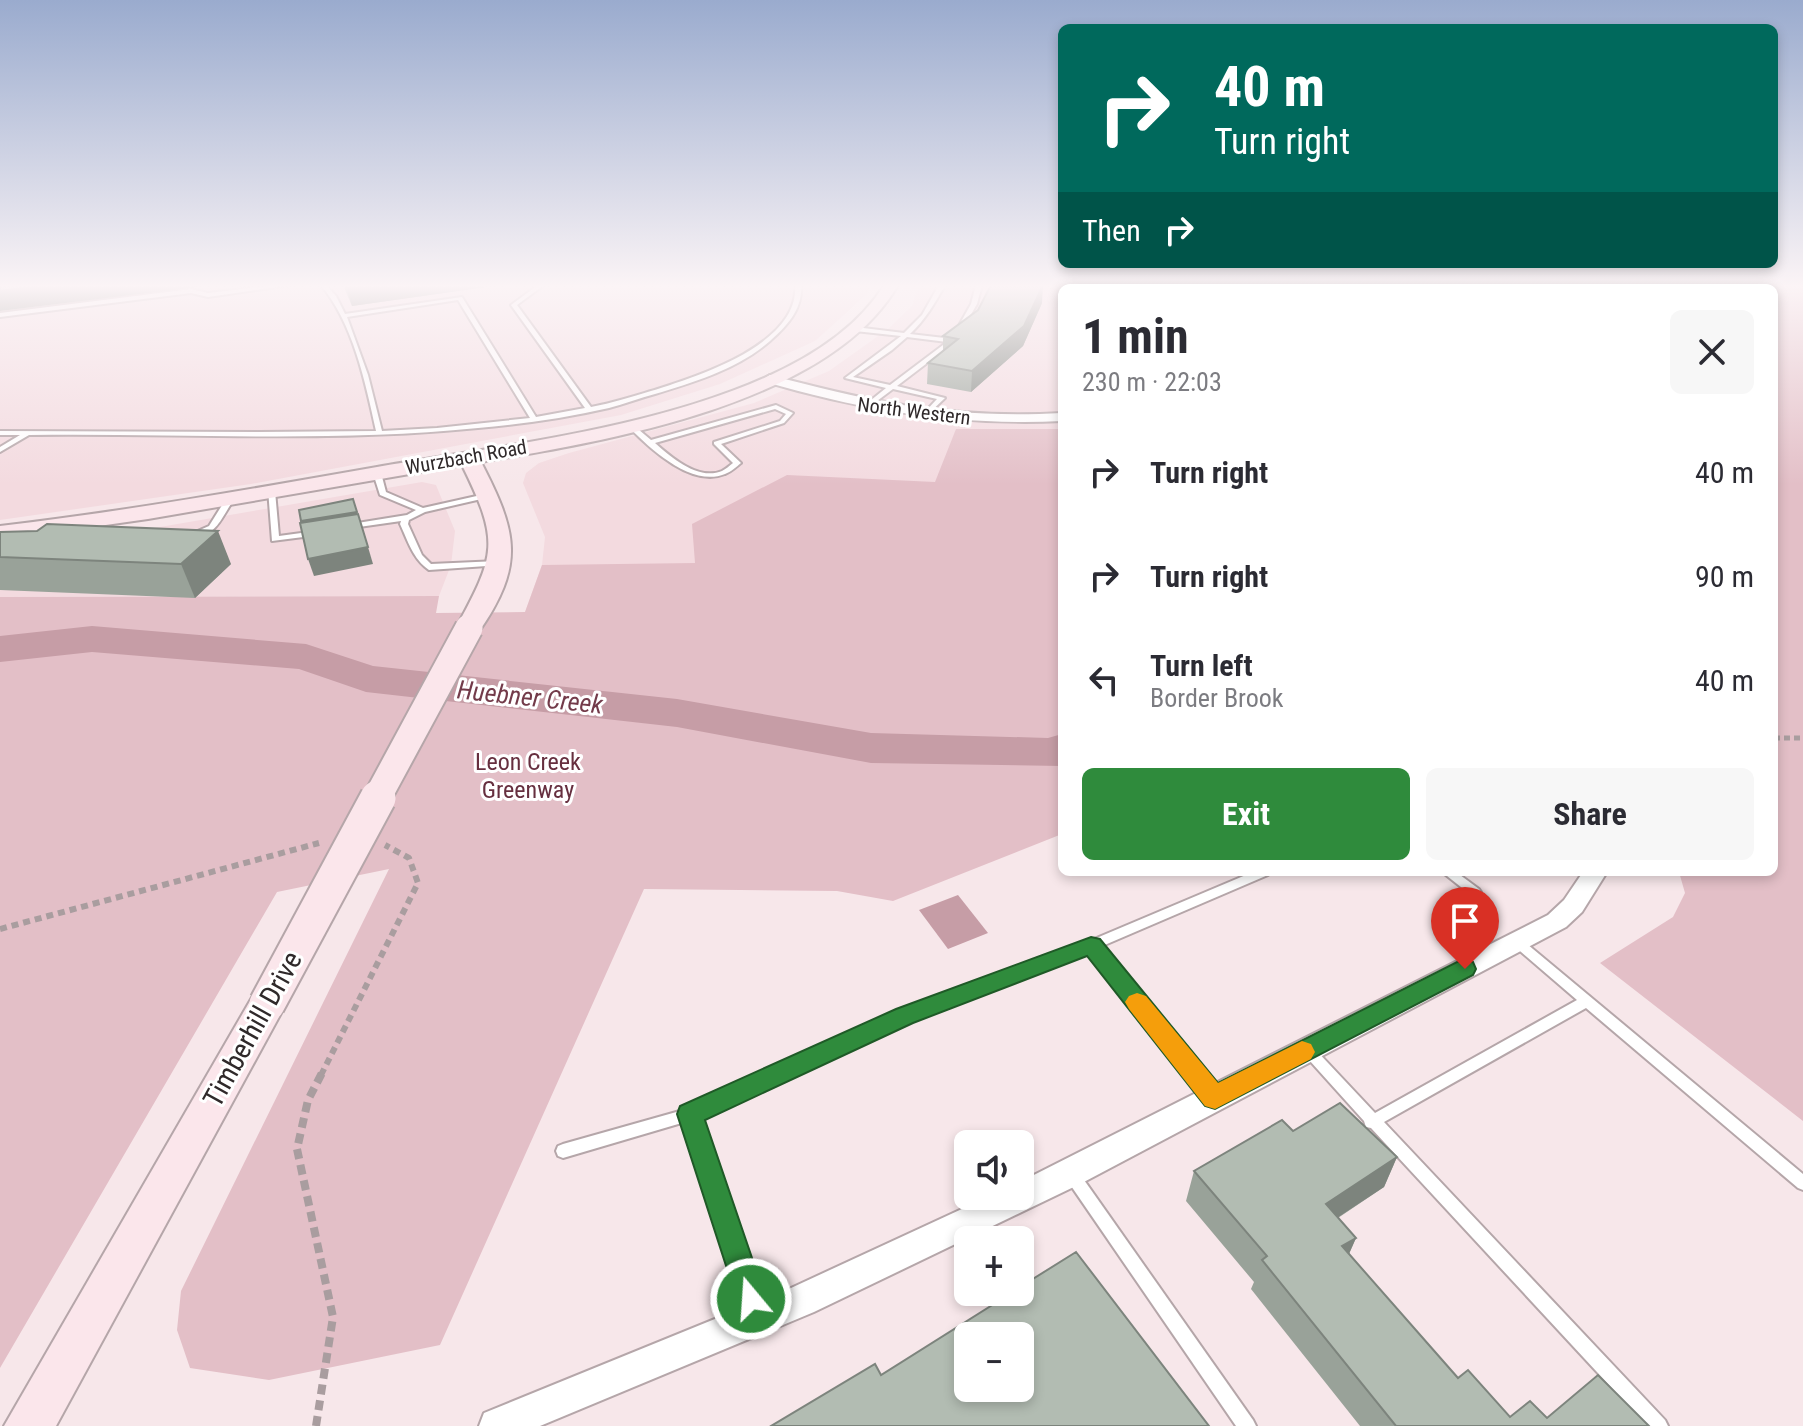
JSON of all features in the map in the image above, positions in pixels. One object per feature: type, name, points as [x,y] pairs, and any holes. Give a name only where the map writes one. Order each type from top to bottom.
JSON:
[{"type":"main road","name":"Wurzbach Road","points":[[0,533],[377,473],[718,407],[821,352]]},
{"type":"main road","points":[[468,457],[500,521],[504,540],[500,563]]},
{"type":"main road","name":"Timberhill Drive","points":[[29,1426],[267,1004],[469,628],[500,563]]},
{"type":"street","name":"North Western","points":[[770,379],[867,406],[925,415],[1002,419],[1058,417]]},
{"type":"street","points":[[504,1425],[757,1319],[1071,1173],[1557,921],[1573,906],[1592,876]]},
{"type":"lane","points":[[356,352],[370,387],[379,431]]},
{"type":"lane","points":[[492,352],[534,420]]},
{"type":"lane","points":[[548,352],[590,410]]},
{"type":"lane","points":[[0,433],[379,431],[500,425],[590,410],[674,387],[753,352]]},
{"type":"lane","points":[[887,352],[848,378],[942,398],[925,415]]},
{"type":"lane","points":[[867,406],[939,352]]},
{"type":"lane","points":[[718,407],[734,418]]},
{"type":"lane","points":[[630,425],[687,470],[706,475],[720,474],[737,463],[716,443],[782,422],[790,413],[776,407],[652,442]]},
{"type":"lane","points":[[0,450],[29,432]]},
{"type":"lane","points":[[377,473],[383,493],[422,510]]},
{"type":"lane","points":[[271,491],[275,539],[327,531]]},
{"type":"lane","points":[[341,529],[408,517],[422,510],[487,495]]},
{"type":"lane","points":[[189,538],[212,528],[227,504]]},
{"type":"lane","points":[[408,517],[404,524],[418,556],[429,567],[500,563]]},
{"type":"lane","points":[[563,1151],[690,1114],[904,1016],[1091,945],[1255,876]]},
{"type":"lane","points":[[1453,876],[1475,892]]},
{"type":"lane","points":[[1517,942],[1803,1183]]},
{"type":"lane","points":[[1091,945],[1215,1098]]},
{"type":"lane","points":[[1371,1122],[1582,999]]},
{"type":"lane","points":[[1307,1049],[1371,1122],[1659,1426]]},
{"type":"lane","points":[[690,1114],[757,1319]]},
{"type":"lane","points":[[1071,1173],[1247,1426]]},
{"type":"path","points":[[1778,738],[1803,738]]},
{"type":"shaded area","points":[[0,352],[792,352],[720,384],[621,415],[251,484],[0,520]]},
{"type":"shaded area","points":[[856,352],[1058,352],[1058,609],[525,612],[542,565],[545,537],[523,483],[526,473],[539,463],[569,453],[754,403],[829,371]]},
{"type":"shaded area","points":[[422,482],[436,485],[455,531],[451,565],[439,596],[0,597],[0,551],[61,544]]},
{"type":"shaded area","points":[[958,895],[988,933],[948,949],[919,910]]},
{"type":"green space","points":[[1778,352],[1803,352],[1803,1121],[1600,963],[1673,917],[1685,893],[1680,876],[1778,876]]},
{"type":"green space","name":"Leon Creek Greenway","points":[[956,429],[1058,429],[1058,836],[893,901],[837,891],[644,889],[440,1345],[269,1380],[190,1368],[177,1330],[181,1291],[389,869],[277,892],[0,1368],[0,597],[439,596],[436,613],[525,612],[542,565],[695,563],[692,524],[787,475],[935,482]]},
{"type":"building","points":[[942,352],[994,352],[972,371],[928,363]]},
{"type":"building","points":[[353,499],[357,512],[301,521],[299,510]]},
{"type":"building","points":[[358,514],[368,547],[308,559],[300,523]]},
{"type":"building","points":[[47,524],[218,531],[181,564],[0,557],[0,532],[37,531]]},
{"type":"building","points":[[1340,1103],[1397,1157],[1326,1204],[1356,1238],[1342,1246],[1458,1378],[1468,1370],[1510,1417],[1530,1401],[1547,1418],[1598,1375],[1649,1426],[1396,1426],[1262,1260],[1267,1256],[1194,1171],[1282,1120],[1293,1131]]},
{"type":"building","points":[[1076,1252],[1209,1426],[771,1426],[875,1364],[881,1375],[954,1329],[954,1402],[1034,1402],[1034,1322],[965,1322],[991,1306],[1034,1306],[1034,1278]]},
{"type":"waterway","name":"Huebner Creek","points":[[0,649],[92,639],[306,657],[366,679],[677,713],[871,748],[1058,751]]},
{"type":"slow traffic","points":[[1137,1002],[1215,1098],[1302,1052]]},
{"type":"route","points":[[751,1299],[690,1114],[904,1016],[1091,945],[1215,1098],[1465,969]]}]
